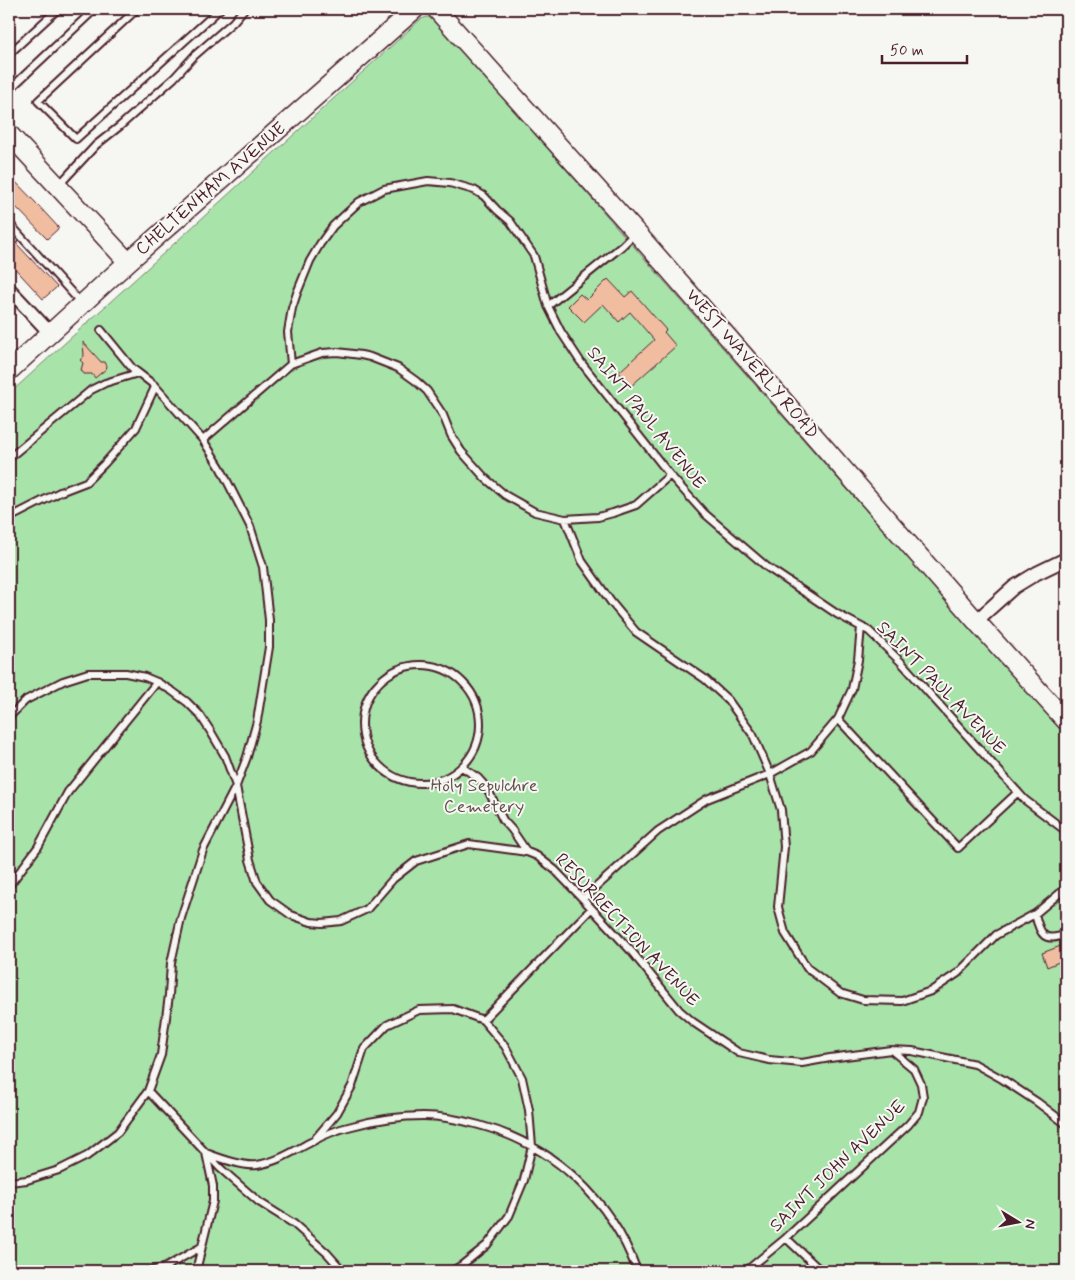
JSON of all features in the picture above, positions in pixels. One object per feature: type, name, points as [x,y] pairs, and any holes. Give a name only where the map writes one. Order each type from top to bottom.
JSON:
[{"type":"street","name":"CHELTENHAM AVENUE","points":[[10,367],[415,9]]},
{"type":"street","name":"WEST WAVERLY ROAD","points":[[436,9],[636,232],[976,621],[1066,721]]},
{"type":"street","points":[[9,134],[128,262]]},
{"type":"street","points":[[9,289],[50,333]]},
{"type":"street","points":[[976,621],[1014,588],[1037,573],[1066,559]]},
{"type":"lane","points":[[9,54],[58,9]]},
{"type":"lane","points":[[9,90],[95,9]]},
{"type":"lane","points":[[136,9],[38,101],[76,140],[220,9]]},
{"type":"lane","points":[[58,186],[96,145],[174,78],[213,38],[233,22],[244,9]]},
{"type":"lane","name":"SAINT PAUL AVENUE","points":[[291,364],[288,332],[292,308],[310,261],[333,226],[359,202],[384,189],[428,180],[450,183],[474,190],[484,196],[510,221],[534,256],[548,306],[561,332],[580,361],[670,475],[704,513],[767,567],[837,614],[869,631],[901,662],[1025,800],[1066,831]]},
{"type":"lane","points":[[9,223],[82,304]]},
{"type":"lane","points":[[548,306],[622,246],[636,232]]},
{"type":"lane","points":[[9,1182],[27,1180],[60,1170],[87,1156],[118,1132],[148,1091],[161,1055],[169,995],[171,962],[181,918],[203,850],[236,786],[247,757],[258,714],[269,647],[263,567],[250,526],[220,467],[203,440],[155,387],[132,368],[101,330]]},
{"type":"lane","points":[[203,440],[291,364],[322,353],[337,352],[361,355],[398,368],[416,381],[427,391],[443,415],[461,451],[485,478],[505,495],[535,512],[565,519],[598,517],[613,513],[636,505],[670,475]]},
{"type":"lane","points":[[9,458],[91,390],[105,383],[138,373]]},
{"type":"lane","points":[[9,518],[60,492],[86,482],[136,428],[155,387]]},
{"type":"lane","points":[[565,519],[582,561],[611,602],[636,632],[705,679],[728,700],[752,735],[770,774],[781,810],[784,847],[778,907],[785,933],[807,968],[840,993],[863,1000],[902,1001],[931,991],[958,973],[996,935],[1036,914],[1066,888]]},
{"type":"lane","points":[[584,899],[658,831],[707,799],[770,774],[811,750],[838,719],[852,689],[858,660],[861,627]]},
{"type":"lane","points":[[413,666],[432,666],[449,672],[464,684],[474,699],[480,717],[479,735],[473,753],[462,767],[444,779],[424,784],[404,781],[386,772],[372,757],[363,738],[362,718],[368,698],[380,681],[396,671],[413,666]]},
{"type":"lane","points":[[9,717],[26,700],[63,681],[88,674],[126,673],[157,682],[172,691],[200,715],[225,756],[236,786],[250,860],[257,882],[270,900],[280,908],[311,922],[341,921],[367,909],[393,879],[416,861],[441,852],[469,844],[527,852]]},
{"type":"lane","points":[[9,886],[38,847],[68,792],[157,682]]},
{"type":"lane","points":[[838,719],[958,848],[1018,792]]},
{"type":"lane","points":[[462,767],[478,778],[487,788],[503,820],[527,852]]},
{"type":"lane","name":"RESURRECTION AVENUE","points":[[527,852],[537,856],[555,870],[584,899],[591,909],[632,952],[679,1010],[693,1022],[739,1053],[769,1060],[802,1063],[890,1050],[912,1051],[975,1064],[1037,1102],[1066,1124]]},
{"type":"lane","points":[[482,1020],[591,909]]},
{"type":"lane","points":[[1036,914],[1039,930],[1046,937],[1056,938],[1066,934]]},
{"type":"lane","points":[[314,1140],[337,1113],[352,1086],[364,1049],[387,1025],[419,1010],[453,1009],[482,1020],[504,1046],[522,1078],[529,1110],[532,1146],[524,1180],[509,1216],[487,1245],[452,1271]]},
{"type":"lane","name":"SAINT JOHN AVENUE","points":[[746,1271],[786,1238],[908,1125],[919,1112],[923,1097],[922,1084],[914,1069],[890,1050]]},
{"type":"lane","points":[[148,1091],[220,1168],[259,1202],[294,1224],[327,1253],[343,1271]]},
{"type":"lane","points":[[206,1153],[231,1161],[256,1165],[276,1161],[314,1140],[350,1126],[386,1118],[424,1116],[462,1120],[498,1130],[532,1146],[563,1167],[590,1192],[613,1222],[631,1254],[637,1271]]},
{"type":"lane","points":[[196,1271],[213,1201],[213,1186],[206,1153]]},
{"type":"lane","points":[[786,1238],[821,1271]]},
{"type":"lane","points":[[149,1271],[164,1268],[201,1247]]},
{"type":"green space","name":"Holy Sepulchre Cemetery","points":[[427,17],[434,19],[829,469],[1066,733],[1066,1271],[9,1271],[9,394],[421,19]]},
{"type":"building","points":[[9,175],[59,228],[47,239],[13,204],[9,206]]},
{"type":"building","points":[[9,230],[18,241],[16,243],[57,287],[43,299],[9,262]]},
{"type":"building","points":[[608,279],[625,297],[632,291],[666,330],[664,332],[676,346],[631,386],[619,372],[654,340],[630,312],[619,322],[603,304],[584,322],[568,306],[580,294],[587,300]]},
{"type":"building","points":[[83,342],[107,366],[95,378],[92,374],[84,374],[81,370],[83,363],[80,360],[84,356]]},
{"type":"building","points":[[1066,944],[1066,959],[1047,967],[1042,953]]}]
